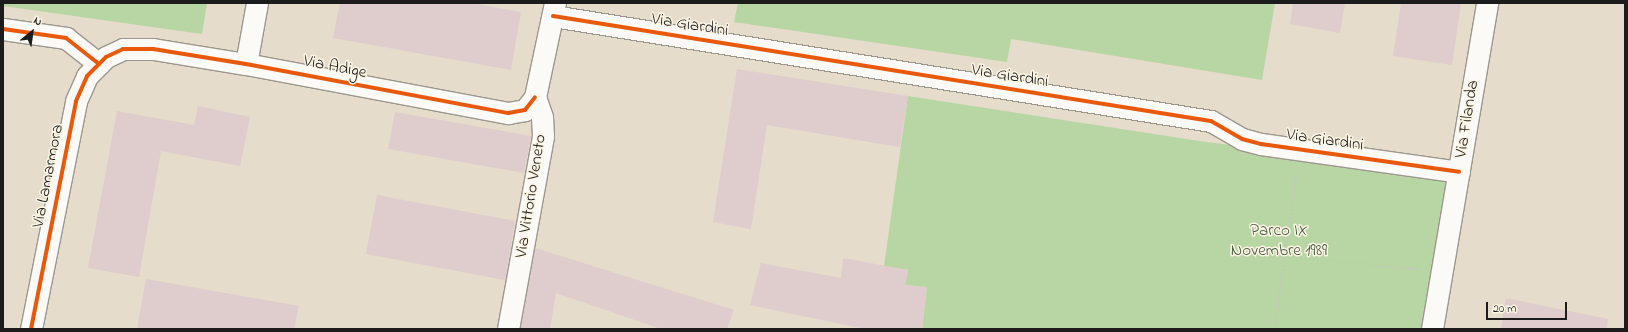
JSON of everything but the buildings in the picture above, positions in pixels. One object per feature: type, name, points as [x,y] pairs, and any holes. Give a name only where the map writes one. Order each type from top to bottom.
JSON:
[{"type":"street","points":[[246,64],[257,3]]},
{"type":"street","name":"Via Filanda","points":[[1432,329],[1486,3]]},
{"type":"street","points":[[535,97],[554,10]]},
{"type":"street","name":"Via Giardini","points":[[554,10],[1211,122],[1242,139],[1299,149],[1459,172]]},
{"type":"street","points":[[3,29],[66,38],[99,64]]},
{"type":"street","name":"Via Adige","points":[[123,49],[153,49],[246,64],[508,113],[525,110],[535,97]]},
{"type":"street","name":"Via Lamarmora","points":[[31,329],[76,101],[87,76],[106,57],[123,49]]},
{"type":"street","name":"Via Vittorio Veneto","points":[[508,329],[543,136],[542,117],[535,97]]},
{"type":"path","points":[[1274,329],[1299,149]]},
{"type":"path","points":[[1285,256],[1442,270]]},
{"type":"green space","points":[[3,3],[207,3],[202,34],[3,6]]},
{"type":"green space","points":[[738,3],[1275,3],[1262,80],[1011,39],[1007,62],[734,22]]},
{"type":"green space","name":"Parco IX Novembre 1989","points":[[908,96],[1206,142],[1459,172],[1432,329],[922,329],[927,287],[905,285],[908,270],[884,266]]},
{"type":"cycle path","points":[[553,16],[1211,121],[1242,139],[1261,144],[1459,172]]},
{"type":"cycle path","points":[[3,29],[66,38],[99,64]]},
{"type":"cycle path","points":[[31,329],[76,101],[87,76],[106,57],[123,49],[153,49],[246,64],[508,113],[525,110],[535,97]]}]
